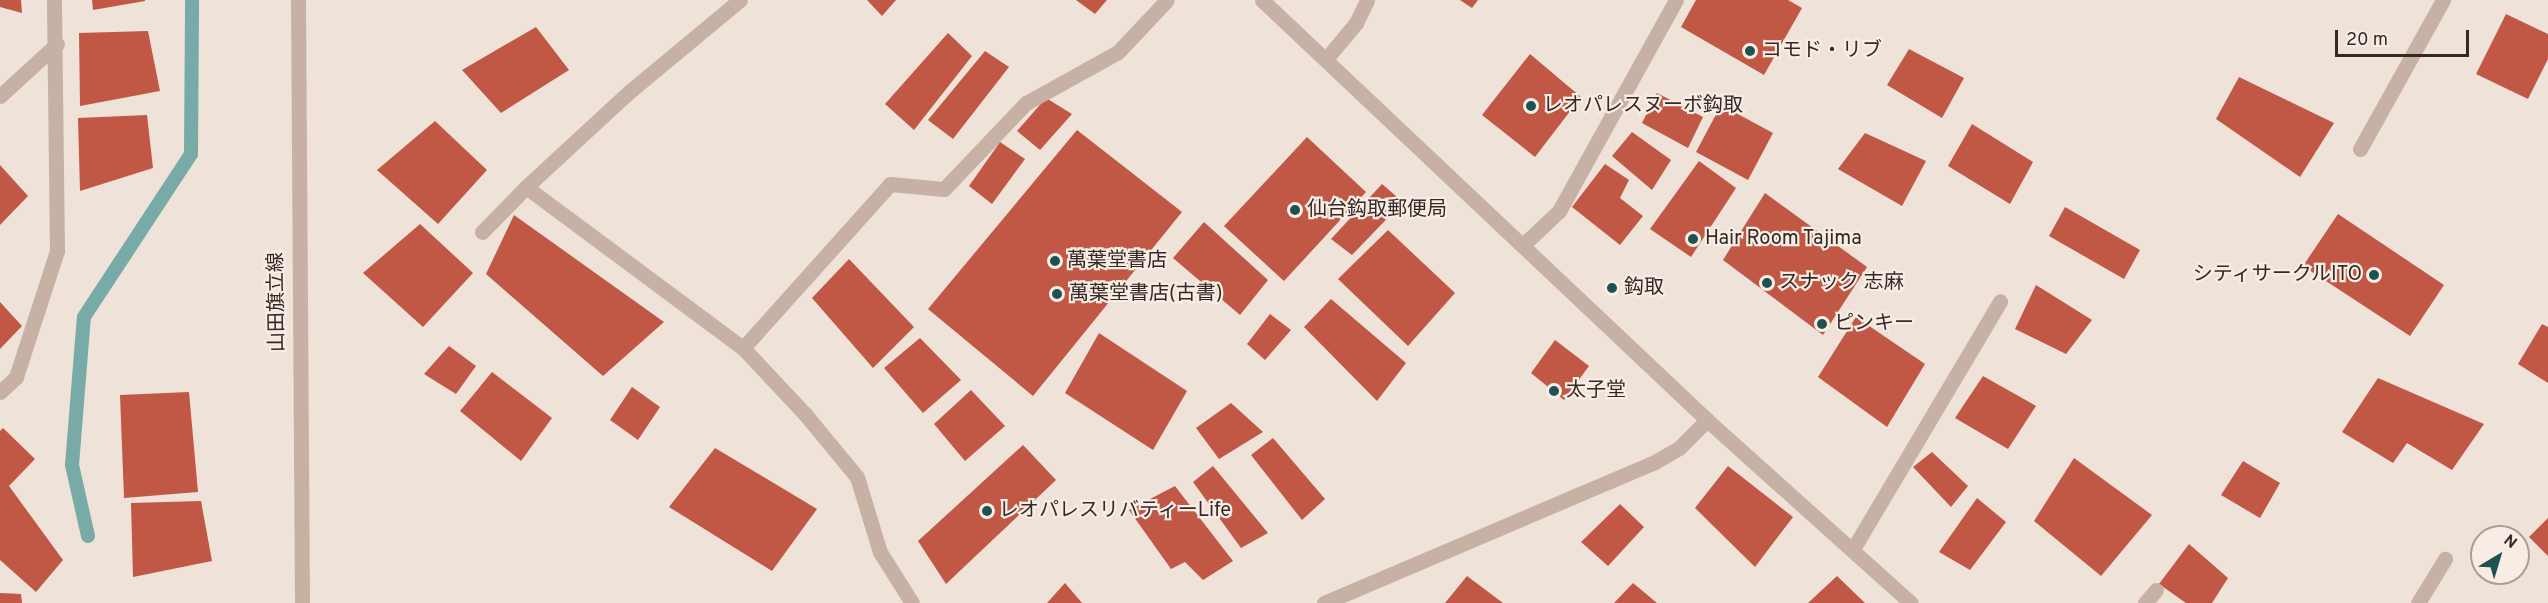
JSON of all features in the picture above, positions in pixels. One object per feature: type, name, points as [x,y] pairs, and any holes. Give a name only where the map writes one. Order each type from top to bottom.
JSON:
[{"type":"street","points":[[0,392],[16,377],[57,252],[57,44],[54,0]]},
{"type":"street","name":"山田旗立線","points":[[298,0],[302,603]]},
{"type":"street","points":[[482,232],[526,187],[629,92],[740,0]]},
{"type":"street","points":[[743,348],[890,184],[944,189],[1026,103],[1118,52],[1167,0]]},
{"type":"street","points":[[1262,0],[1707,420],[1911,603]]},
{"type":"street","points":[[1326,59],[1356,23],[1367,0]]},
{"type":"street","points":[[1523,245],[1559,212],[1676,0]]},
{"type":"street","points":[[2360,149],[2443,0]]},
{"type":"street","points":[[0,96],[57,44]]},
{"type":"street","points":[[526,187],[743,348],[806,414],[858,477],[880,552],[912,603]]},
{"type":"street","points":[[1853,549],[2000,301]]},
{"type":"street","points":[[1324,603],[1653,463],[1679,448],[1707,420]]},
{"type":"street","points":[[2418,603],[2445,560]]},
{"type":"street","points":[[2145,603],[2156,590]]},
{"type":"building","points":[[0,0],[21,0],[22,13],[0,7]]},
{"type":"building","points":[[92,0],[145,0],[145,1],[93,10]]},
{"type":"building","points":[[867,0],[896,0],[882,16]]},
{"type":"building","points":[[1076,0],[1107,0],[1095,14]]},
{"type":"building","points":[[1460,0],[1478,0],[1472,8]]},
{"type":"building","name":"コモド・リブ","points":[[1696,0],[1788,0],[1802,8],[1764,75],[1681,27]]},
{"type":"building","points":[[2506,14],[2548,34],[2548,59],[2528,99],[2476,74]]},
{"type":"building","points":[[536,27],[569,70],[501,113],[462,70]]},
{"type":"building","points":[[148,31],[160,91],[80,106],[79,33]]},
{"type":"building","points":[[948,33],[972,56],[914,130],[885,104]]},
{"type":"building","points":[[1909,49],[1964,78],[1942,118],[1887,85]]},
{"type":"building","points":[[985,51],[1009,67],[953,139],[928,120]]},
{"type":"building","name":"レオパレスヌーボ鈎取","points":[[1530,54],[1581,97],[1535,157],[1482,115]]},
{"type":"building","points":[[2239,77],[2334,123],[2300,177],[2216,119]]},
{"type":"building","points":[[1657,93],[1703,117],[1688,148],[1642,123]]},
{"type":"building","points":[[1046,98],[1072,114],[1040,150],[1017,131]]},
{"type":"building","points":[[1721,105],[1773,133],[1748,180],[1696,152]]},
{"type":"building","points":[[147,115],[153,168],[80,191],[78,118]]},
{"type":"building","points":[[435,121],[487,170],[438,224],[377,170]]},
{"type":"building","points":[[1972,124],[2033,162],[2010,204],[1948,166]]},
{"type":"building","name":"萬葉堂書店","points":[[1077,130],[1182,212],[1033,396],[928,309]]},
{"type":"building","points":[[1632,132],[1671,160],[1652,190],[1612,156]]},
{"type":"building","points":[[1865,133],[1926,161],[1902,206],[1838,169]]},
{"type":"building","points":[[1307,137],[1366,192],[1284,281],[1224,226]]},
{"type":"building","points":[[1000,142],[1025,159],[992,204],[969,186]]},
{"type":"building","points":[[1699,161],[1736,188],[1691,257],[1650,229]]},
{"type":"building","points":[[1605,164],[1629,180],[1620,198],[1643,216],[1620,245],[1572,207]]},
{"type":"building","points":[[0,165],[28,196],[0,225]]},
{"type":"building","points":[[1382,184],[1403,202],[1352,255],[1331,239]]},
{"type":"building","points":[[1765,193],[1867,267],[1823,335],[1723,260]]},
{"type":"building","points":[[2065,207],[2140,250],[2124,279],[2049,236]]},
{"type":"building","name":"シティサークルITO","points":[[2338,214],[2444,285],[2410,336],[2303,266]]},
{"type":"building","points":[[514,215],[664,322],[603,376],[486,274]]},
{"type":"building","points":[[1204,222],[1268,280],[1240,315],[1173,258]]},
{"type":"building","points":[[420,224],[473,273],[423,327],[363,273]]},
{"type":"building","points":[[1388,230],[1455,293],[1408,346],[1338,279]]},
{"type":"building","points":[[849,259],[914,327],[873,368],[812,298]]},
{"type":"building","points":[[2036,285],[2092,320],[2066,354],[2015,329]]},
{"type":"building","points":[[1331,299],[1406,363],[1377,401],[1304,327]]},
{"type":"building","points":[[0,302],[22,326],[0,349]]},
{"type":"building","points":[[1270,314],[1291,330],[1265,360],[1247,344]]},
{"type":"building","points":[[1856,317],[1925,364],[1887,427],[1818,377]]},
{"type":"building","points":[[2542,324],[2548,327],[2548,383],[2518,364]]},
{"type":"building","points":[[1099,333],[1187,391],[1153,450],[1065,393]]},
{"type":"building","points":[[920,338],[961,380],[923,413],[884,368]]},
{"type":"building","points":[[1555,340],[1589,366],[1564,400],[1531,373]]},
{"type":"building","points":[[449,346],[476,366],[456,394],[424,374]]},
{"type":"building","points":[[492,372],[552,418],[521,461],[460,411]]},
{"type":"building","points":[[1983,376],[2036,406],[2008,449],[1955,418]]},
{"type":"building","points":[[2378,378],[2484,424],[2452,470],[2407,443],[2393,463],[2342,432]]},
{"type":"building","points":[[632,387],[660,407],[638,440],[610,420]]},
{"type":"building","points":[[971,390],[1005,426],[965,461],[934,424]]},
{"type":"building","points":[[189,392],[198,492],[124,498],[120,395]]},
{"type":"building","points":[[1231,403],[1263,432],[1219,459],[1196,428]]},
{"type":"building","points":[[3,428],[35,459],[9,486],[63,560],[36,592],[0,560],[0,431]]},
{"type":"building","points":[[1273,438],[1325,499],[1302,520],[1251,455]]},
{"type":"building","name":"レオパレスリバティーLife","points":[[1023,445],[1056,480],[946,584],[918,541]]},
{"type":"building","points":[[715,448],[817,509],[772,571],[669,507]]},
{"type":"building","points":[[1932,452],[1968,486],[1951,507],[1913,467]]},
{"type":"building","points":[[2074,458],[2152,515],[2101,576],[2034,521]]},
{"type":"building","points":[[2243,461],[2280,483],[2260,518],[2221,495]]},
{"type":"building","points":[[1213,466],[1268,533],[1241,548],[1193,482]]},
{"type":"building","points":[[1728,466],[1793,517],[1755,567],[1695,508]]},
{"type":"building","points":[[1175,486],[1233,561],[1203,580],[1185,562],[1171,569],[1129,510]]},
{"type":"building","points":[[1977,498],[2006,522],[1970,570],[1939,552]]},
{"type":"building","points":[[201,501],[212,561],[133,577],[131,503]]},
{"type":"building","points":[[1620,504],[1644,527],[1608,566],[1581,542]]},
{"type":"building","points":[[2548,518],[2548,556],[2530,538]]},
{"type":"building","points":[[2189,544],[2228,578],[2212,603],[2186,603],[2159,584]]},
{"type":"building","points":[[1467,576],[1503,603],[1445,603]]},
{"type":"building","points":[[1837,576],[1865,603],[1808,603]]},
{"type":"building","points":[[1065,583],[1082,603],[1047,603]]},
{"type":"building","points":[[1633,583],[1657,603],[1614,603]]},
{"type":"building","points":[[0,593],[21,594],[22,603],[0,603]]},
{"type":"waterway","points":[[88,536],[72,465],[84,317],[191,154],[192,0]]},
{"type":"place","name":"コモド・リブ","points":[[1750,51]]},
{"type":"place","name":"レオパレスヌーボ鈎取","points":[[1531,106]]},
{"type":"place","name":"仙台鈎取郵便局","points":[[1295,210]]},
{"type":"place","name":"Hair Room Tajima","points":[[1693,239]]},
{"type":"place","name":"萬葉堂書店","points":[[1055,261]]},
{"type":"place","name":"シティサークルITO","points":[[2374,275]]},
{"type":"place","name":"スナック 志麻","points":[[1767,283]]},
{"type":"place","name":"鈎取","points":[[1612,288]]},
{"type":"place","name":"萬葉堂書店(古書)","points":[[1057,294]]},
{"type":"place","name":"ピンキー","points":[[1822,324]]},
{"type":"place","name":"太子堂","points":[[1554,391]]},
{"type":"place","name":"レオパレスリバティーLife","points":[[987,511]]}]
